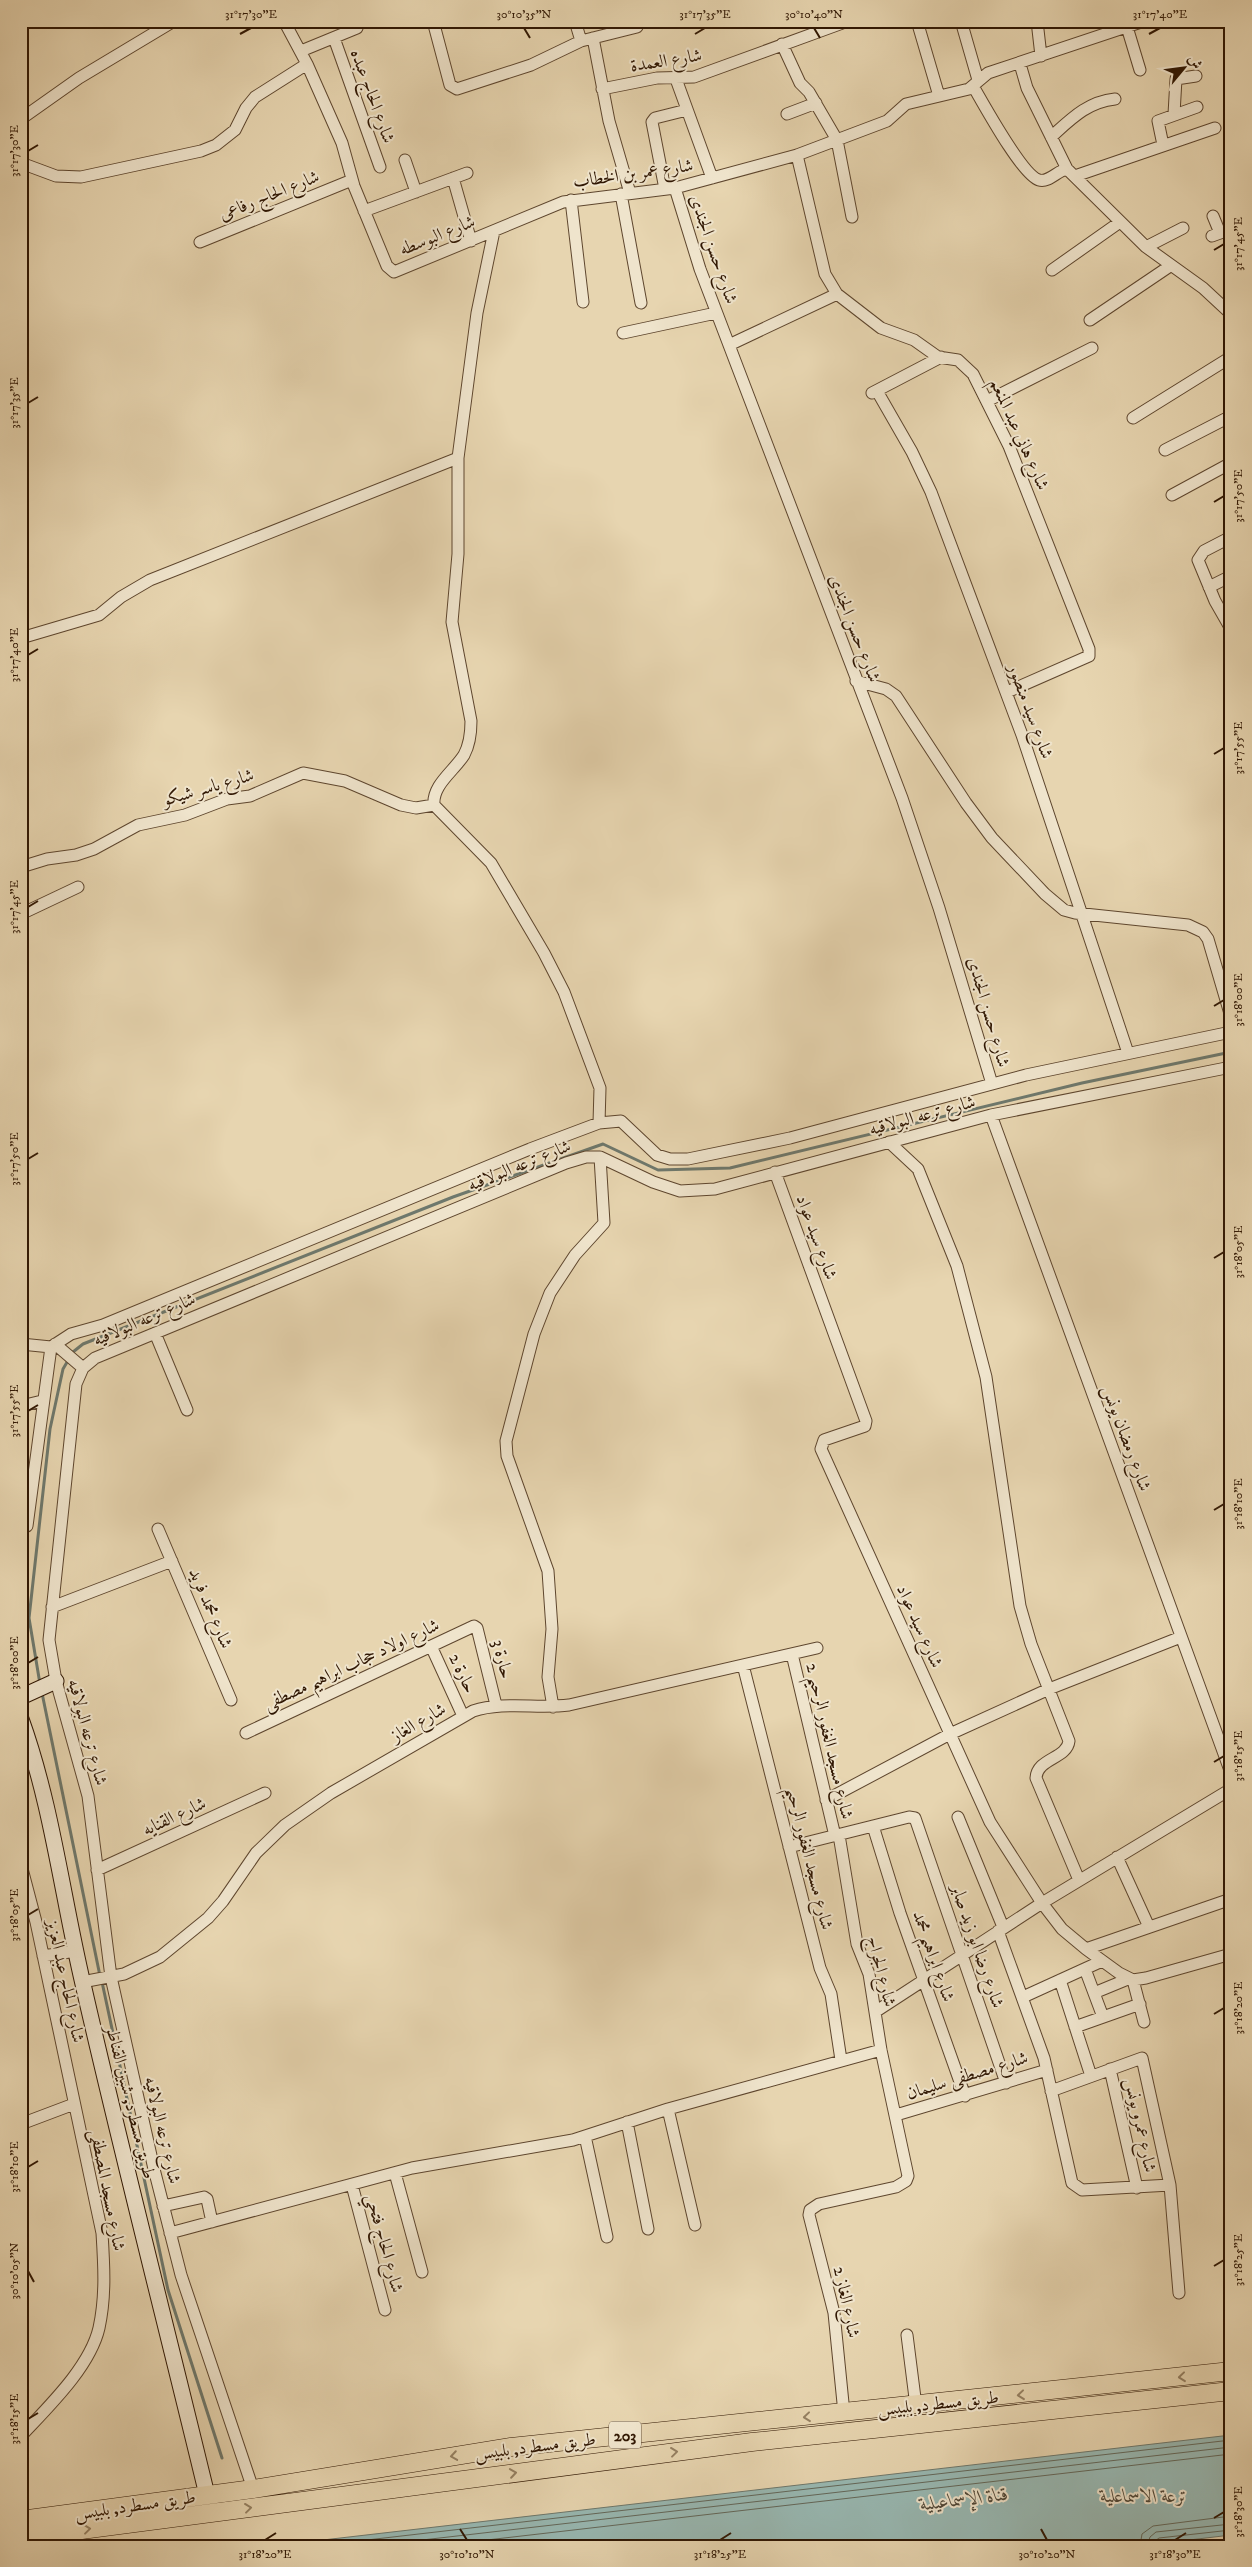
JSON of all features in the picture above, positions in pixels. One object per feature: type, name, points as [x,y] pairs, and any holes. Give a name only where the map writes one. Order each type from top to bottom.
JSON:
[{"type":"main road","points":[[26,1695],[53,1682]]},
{"type":"main road","name":"طريق مسطرد, شبين القناطر","points":[[21,1719],[36,1760],[82,1982],[207,2495]]},
{"type":"main road","name":"طريق مسطرد, بلبيس","points":[[21,2520],[253,2489],[511,2447],[916,2406],[1231,2371]]},
{"type":"main road","name":"طريق مسطرد, بلبيس","points":[[21,2538],[742,2444],[1231,2391]]},
{"type":"street","points":[[21,119],[79,78],[174,21]]},
{"type":"street","points":[[284,21],[307,64],[342,143],[352,180],[364,211],[467,173]]},
{"type":"street","points":[[433,21],[450,85],[457,89],[531,65],[587,40],[637,27]]},
{"type":"street","points":[[575,21],[587,40],[602,89],[626,193],[641,303]]},
{"type":"street","name":"شارع العمدة","points":[[602,89],[657,78],[676,79],[703,74],[782,44],[811,27],[848,21]]},
{"type":"street","points":[[918,21],[939,96]]},
{"type":"street","points":[[961,21],[976,83],[992,119],[1029,172],[1038,180],[1044,180],[1215,128]]},
{"type":"street","points":[[1036,21],[1041,56]]},
{"type":"street","name":"شارع عمر بن الخطاب","points":[[494,231],[547,208],[571,200],[670,189],[797,154],[887,121],[906,104],[939,96],[976,83],[988,73],[1020,64],[1144,21]]},
{"type":"street","points":[[1127,27],[1140,70]]},
{"type":"street","points":[[300,51],[357,28]]},
{"type":"street","name":"شارع الحاج عبده","points":[[334,38],[380,167]]},
{"type":"street","points":[[782,44],[800,83],[809,92],[837,140],[852,217]]},
{"type":"street","points":[[21,163],[56,176],[81,177],[200,151],[216,145],[235,130],[246,108],[255,97],[307,64]]},
{"type":"street","points":[[1020,64],[1027,88],[1071,172],[1146,247],[1202,288],[1231,314]]},
{"type":"street","points":[[1174,114],[1176,79],[1196,76]]},
{"type":"street","points":[[676,79],[712,178]]},
{"type":"street","points":[[1051,137],[1086,108],[1098,102],[1114,99]]},
{"type":"street","points":[[787,114],[816,103]]},
{"type":"street","points":[[1163,145],[1158,121],[1197,107]]},
{"type":"street","name":"شارع حسن الجندى","points":[[687,110],[657,117],[652,122],[670,189],[902,798],[939,908],[992,1084]]},
{"type":"street","name":"شارع هاني عبد المنعم","points":[[797,154],[825,274],[837,294],[881,328],[914,340],[934,355],[958,360],[969,369],[1009,446],[1090,653],[1085,658],[1007,692]]},
{"type":"street","points":[[405,160],[416,192]]},
{"type":"street","points":[[453,178],[471,241]]},
{"type":"street","name":"شارع الحاج رفاعى","points":[[200,242],[352,180]]},
{"type":"street","points":[[571,200],[583,302]]},
{"type":"street","name":"شارع البوسطه","points":[[364,211],[387,266],[394,272],[494,231]]},
{"type":"street","points":[[1213,216],[1221,233]]},
{"type":"street","points":[[1052,270],[1120,222]]},
{"type":"street","points":[[1146,247],[1183,228]]},
{"type":"street","points":[[494,231],[477,313],[458,458],[458,554],[452,622],[471,721],[471,733],[464,756],[435,792],[434,805],[491,863],[544,952],[564,992],[600,1088],[600,1123]]},
{"type":"street","points":[[1090,320],[1170,266]]},
{"type":"street","points":[[728,345],[837,294]]},
{"type":"street","points":[[623,332],[716,312]]},
{"type":"street","points":[[987,401],[1092,348]]},
{"type":"street","name":"شارع سيد منصور","points":[[941,357],[874,392],[928,485],[1007,692],[1128,1053]]},
{"type":"street","points":[[1133,418],[1231,357]]},
{"type":"street","points":[[1165,450],[1231,416]]},
{"type":"street","points":[[21,638],[88,620],[99,615],[121,597],[150,580],[458,458]]},
{"type":"street","points":[[1172,495],[1231,463]]},
{"type":"street","points":[[1229,624],[1209,587],[1198,560],[1204,551],[1231,538]]},
{"type":"street","points":[[1209,587],[1231,576]]},
{"type":"street","points":[[856,681],[886,689],[896,696],[966,803],[992,838],[1045,894],[1064,910],[1082,914],[1188,925],[1203,932],[1211,947],[1231,1017]]},
{"type":"street","name":"شارع ياسر شيكو","points":[[21,867],[47,859],[76,855],[138,825],[185,815],[227,799],[250,796],[303,772],[345,781],[407,807],[434,805]]},
{"type":"street","points":[[21,914],[78,887]]},
{"type":"street","name":"شارع ترعه البولاقيه","points":[[56,1347],[71,1334],[103,1325],[530,1149],[600,1123],[621,1121],[657,1155],[670,1159],[688,1159],[790,1138],[992,1084],[1231,1032]]},
{"type":"street","name":"شارع ترعه البولاقيه","points":[[253,2489],[182,2275],[163,2206],[111,1978],[83,1774],[53,1682],[49,1640],[76,1384],[81,1366],[95,1358],[155,1333],[566,1163],[586,1157],[600,1157],[653,1182],[680,1191],[715,1189],[991,1116],[1231,1067]]},
{"type":"street","name":"شارع رمضان يونس","points":[[991,1116],[1231,1773]]},
{"type":"street","points":[[889,1142],[918,1169],[957,1266],[986,1377],[1020,1606],[1031,1644],[1069,1745],[1040,1766],[1036,1771],[1036,1778],[1080,1880]]},
{"type":"street","points":[[553,1707],[548,1677],[552,1630],[548,1571],[507,1456],[506,1441],[534,1334],[550,1294],[575,1256],[604,1223],[600,1157]]},
{"type":"street","name":"شارع سيد عواد","points":[[775,1172],[866,1421],[864,1426],[824,1440],[821,1449],[990,1822],[1042,1903],[1062,1928],[1086,1950],[1130,1979]]},
{"type":"street","points":[[155,1333],[187,1410]]},
{"type":"street","points":[[21,1344],[56,1347],[81,1366]]},
{"type":"street","points":[[27,1526],[42,1401],[56,1347]]},
{"type":"street","points":[[21,1406],[42,1401]]},
{"type":"street","name":"شارع محمد فريد","points":[[158,1529],[231,1700]]},
{"type":"street","points":[[52,1607],[172,1561]]},
{"type":"street","name":"شارع اولاد حجاب ابراهيم مصطفى","points":[[246,1733],[472,1626]]},
{"type":"street","name":"حارة 3","points":[[472,1626],[477,1628],[496,1705]]},
{"type":"street","points":[[826,1800],[950,1734],[1048,1689],[1181,1637]]},
{"type":"street","name":"حارة 2","points":[[431,1646],[464,1716]]},
{"type":"street","name":"شارع الغاز","points":[[82,1982],[111,1978],[149,1964],[187,1937],[222,1901],[256,1853],[285,1825],[331,1793],[464,1716],[496,1705],[553,1707],[817,1648]]},
{"type":"street","name":"شارع مسجد الغفور الرحيم 2","points":[[792,1654],[826,1800],[837,1836]]},
{"type":"street","name":"شارع مسجد الغفور الرحيم","points":[[743,1665],[820,1968],[832,1994],[841,2060]]},
{"type":"street","points":[[875,2012],[1042,1903],[1231,1788]]},
{"type":"street","name":"شارع القنايه","points":[[97,1870],[265,1793]]},
{"type":"street","name":"شارع رضا ابو زيد صابر","points":[[874,1826],[909,1817],[917,1820],[1006,2083]]},
{"type":"street","points":[[958,1817],[1001,1929],[1047,2070],[1070,2179],[1074,2187],[1082,2190],[1170,2185]]},
{"type":"street","points":[[789,1847],[874,1826]]},
{"type":"street","name":"شارع ابراهيم محمد","points":[[874,1826],[924,1980],[965,2096]]},
{"type":"street","name":"شارع الجراج","points":[[819,2204],[896,2187],[906,2181],[906,2167],[881,2050],[868,1974],[857,1944],[837,1836]]},
{"type":"street","points":[[1117,1857],[1149,1927]]},
{"type":"street","name":"شارع الحاج عبد العزيز","points":[[21,1865],[24,1886],[43,1956],[74,2104]]},
{"type":"street","points":[[1086,1950],[1231,1899]]},
{"type":"street","points":[[43,1956],[76,1951]]},
{"type":"street","points":[[1094,1993],[1130,1979],[1146,1978],[1231,1954]]},
{"type":"street","points":[[1024,1997],[1102,1961]]},
{"type":"street","points":[[1084,1969],[1103,2017]]},
{"type":"street","points":[[1130,1979],[1140,2004],[1144,2022]]},
{"type":"street","points":[[1060,1980],[1091,2076]]},
{"type":"street","points":[[1075,2027],[1140,2004]]},
{"type":"street","points":[[170,2233],[433,2164],[552,2144],[585,2136],[668,2109],[881,2050]]},
{"type":"street","points":[[1051,2091],[1142,2058],[1170,2185],[1180,2293]]},
{"type":"street","name":"شارع عمرو يونس","points":[[1110,2069],[1136,2188]]},
{"type":"street","name":"شارع مصطفى سليمان","points":[[896,2115],[1047,2070]]},
{"type":"street","points":[[21,2124],[74,2104]]},
{"type":"street","name":"شارع مسجد المصطفى","points":[[21,2436],[59,2395],[87,2356],[99,2329],[105,2278],[102,2233],[74,2104]]},
{"type":"street","points":[[668,2109],[695,2225]]},
{"type":"street","points":[[627,2122],[648,2229]]},
{"type":"street","points":[[585,2136],[607,2237]]},
{"type":"street","points":[[395,2173],[422,2272]]},
{"type":"street","name":"شارع الحاج فتحي","points":[[352,2185],[385,2310]]},
{"type":"street","points":[[163,2206],[206,2197],[212,2222]]},
{"type":"street","name":"شارع الغاز 2","points":[[819,2204],[810,2210],[809,2215],[834,2313],[844,2413]]},
{"type":"street","points":[[907,2336],[916,2406]]},
{"type":"water","name":"ترعة الاسماعلية","points":[[1231,2435],[1231,2535],[1139,2546],[271,2546]]},
{"type":"waterway","points":[[40,1684],[29,1618],[50,1429],[63,1369],[73,1352],[83,1344],[453,1197],[603,1144],[658,1170],[730,1168],[1082,1083],[1231,1052]]},
{"type":"waterway","points":[[42,1693],[100,1976]]},
{"type":"waterway","points":[[102,1982],[168,2290],[222,2458]]},
{"type":"water label","name":"قناة الإسماعيلية","points":[[964,2498]]}]
